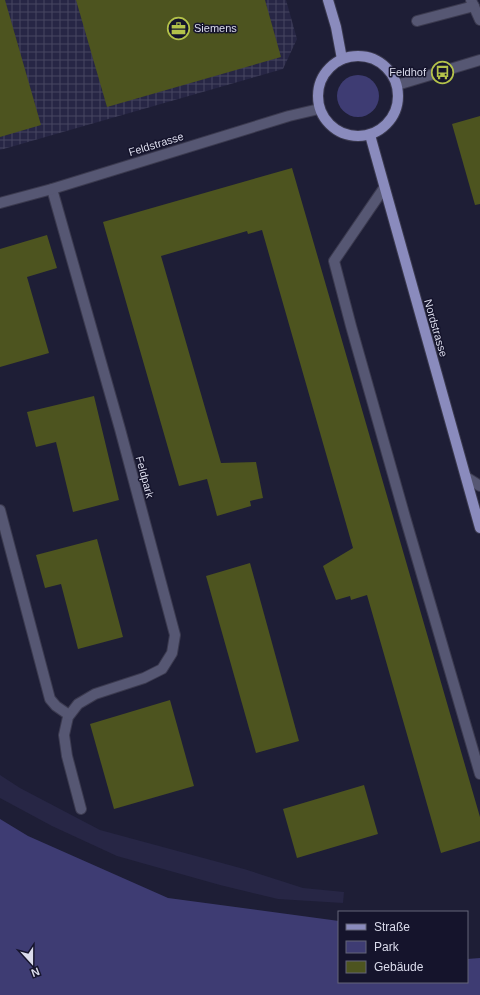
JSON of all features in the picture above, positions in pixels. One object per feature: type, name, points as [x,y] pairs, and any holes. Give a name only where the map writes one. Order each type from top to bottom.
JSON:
[{"type":"main road","points":[[328,0],[336,27],[342,59]]},
{"type":"main road","points":[[353,56],[364,56],[375,59],[385,66],[392,74],[397,85],[398,97],[396,109],[390,120],[381,129],[370,135],[345,135],[334,129],[325,120],[319,109],[317,97],[318,85],[323,74],[331,65],[342,59],[353,56]]},
{"type":"main road","name":"Nordstrasse","points":[[370,135],[480,528]]},
{"type":"street","points":[[417,21],[472,3],[480,20]]},
{"type":"street","points":[[397,85],[480,60]]},
{"type":"street","name":"Feldstrasse","points":[[0,203],[52,189],[289,116],[319,109]]},
{"type":"street","points":[[384,188],[334,261],[392,471],[480,774]]},
{"type":"street","name":"Feldpark","points":[[52,189],[120,429],[175,635],[172,653],[162,668],[144,678],[95,694],[78,704],[70,715],[64,735],[67,756],[81,808]]},
{"type":"street","points":[[466,477],[480,486]]},
{"type":"street","points":[[0,510],[50,699],[56,706],[70,715]]},
{"type":"shaded area","points":[[0,0],[286,0],[297,39],[283,69],[0,150]]},
{"type":"shaded area","points":[[0,775],[20,788],[100,830],[244,869],[303,888],[344,892],[343,903],[278,899],[220,885],[117,856],[52,826],[0,798]]},
{"type":"green space","points":[[354,75],[362,75],[370,78],[376,84],[379,96],[376,108],[370,114],[362,117],[354,117],[346,114],[340,108],[337,100],[337,92],[340,84],[346,78]]},
{"type":"green space","points":[[0,819],[28,836],[168,898],[338,921],[338,983],[468,983],[468,959],[480,958],[480,995],[0,995]]},
{"type":"building","points":[[0,0],[5,0],[41,125],[0,137]]},
{"type":"building","name":"Siemens","points":[[76,0],[265,0],[281,57],[107,107]]},
{"type":"building","points":[[480,116],[480,204],[475,205],[452,124]]},
{"type":"building","points":[[292,168],[480,817],[480,841],[441,853],[367,595],[351,600],[350,596],[336,600],[323,566],[353,548],[262,230],[248,234],[247,231],[161,256],[221,463],[256,462],[263,498],[250,501],[251,506],[217,516],[207,479],[179,486],[103,222]]},
{"type":"building","points":[[47,235],[57,268],[27,277],[49,353],[0,367],[0,249]]},
{"type":"building","points":[[94,396],[119,500],[73,512],[56,442],[36,447],[27,412]]},
{"type":"building","points":[[97,539],[123,637],[78,649],[61,584],[45,588],[36,555]]},
{"type":"building","points":[[250,563],[299,741],[256,753],[206,576]]},
{"type":"building","points":[[170,700],[194,786],[114,809],[90,724]]},
{"type":"building","points":[[364,785],[378,834],[297,858],[283,809]]},
{"type":"place","name":"Siemens","points":[[179,28]]},
{"type":"place","name":"Feldhof","points":[[442,72]]}]
